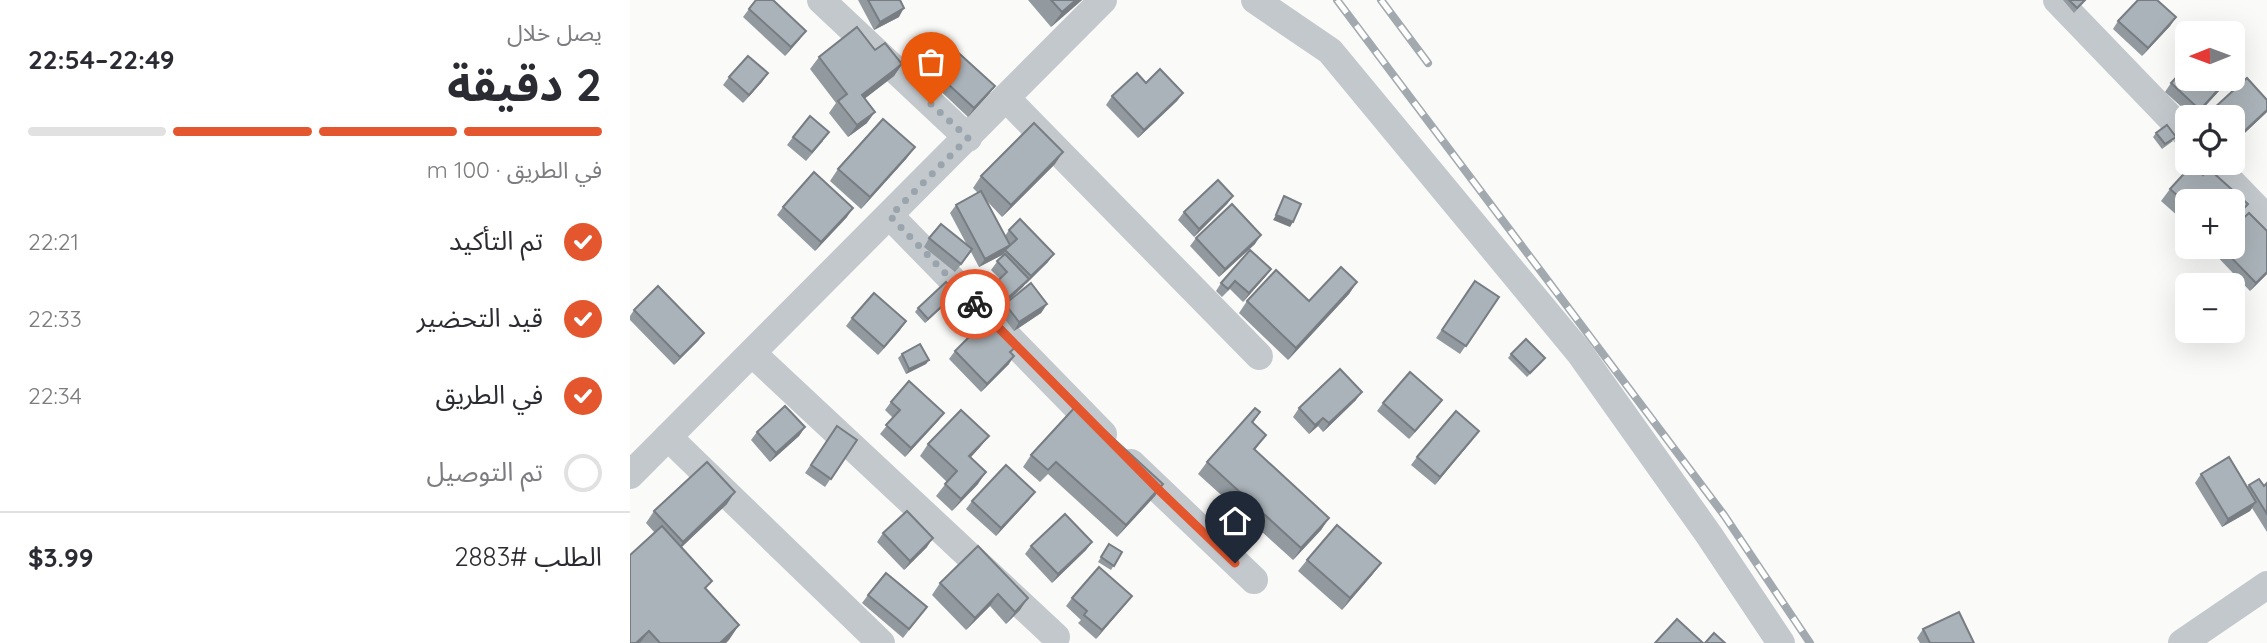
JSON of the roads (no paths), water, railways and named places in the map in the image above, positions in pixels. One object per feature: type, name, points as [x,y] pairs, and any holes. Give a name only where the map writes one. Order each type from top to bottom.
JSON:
[{"type":"street","points":[[821,0],[968,138]]},
{"type":"street","points":[[630,475],[1103,0]]},
{"type":"street","points":[[1255,0],[1330,51],[1579,352],[1709,535],[1781,643]]},
{"type":"street","points":[[2057,0],[2175,123]]},
{"type":"street","points":[[1007,99],[1259,356]]},
{"type":"street","points":[[2225,175],[2267,219]]},
{"type":"street","points":[[890,216],[1111,443],[1254,580]]},
{"type":"street","points":[[752,354],[1056,637]]},
{"type":"street","points":[[668,437],[881,643]]},
{"type":"street","points":[[2182,643],[2267,585]]},
{"type":"railway","points":[[1337,0],[1724,515],[1810,643]]},
{"type":"railway","points":[[1381,0],[1428,63]]}]
